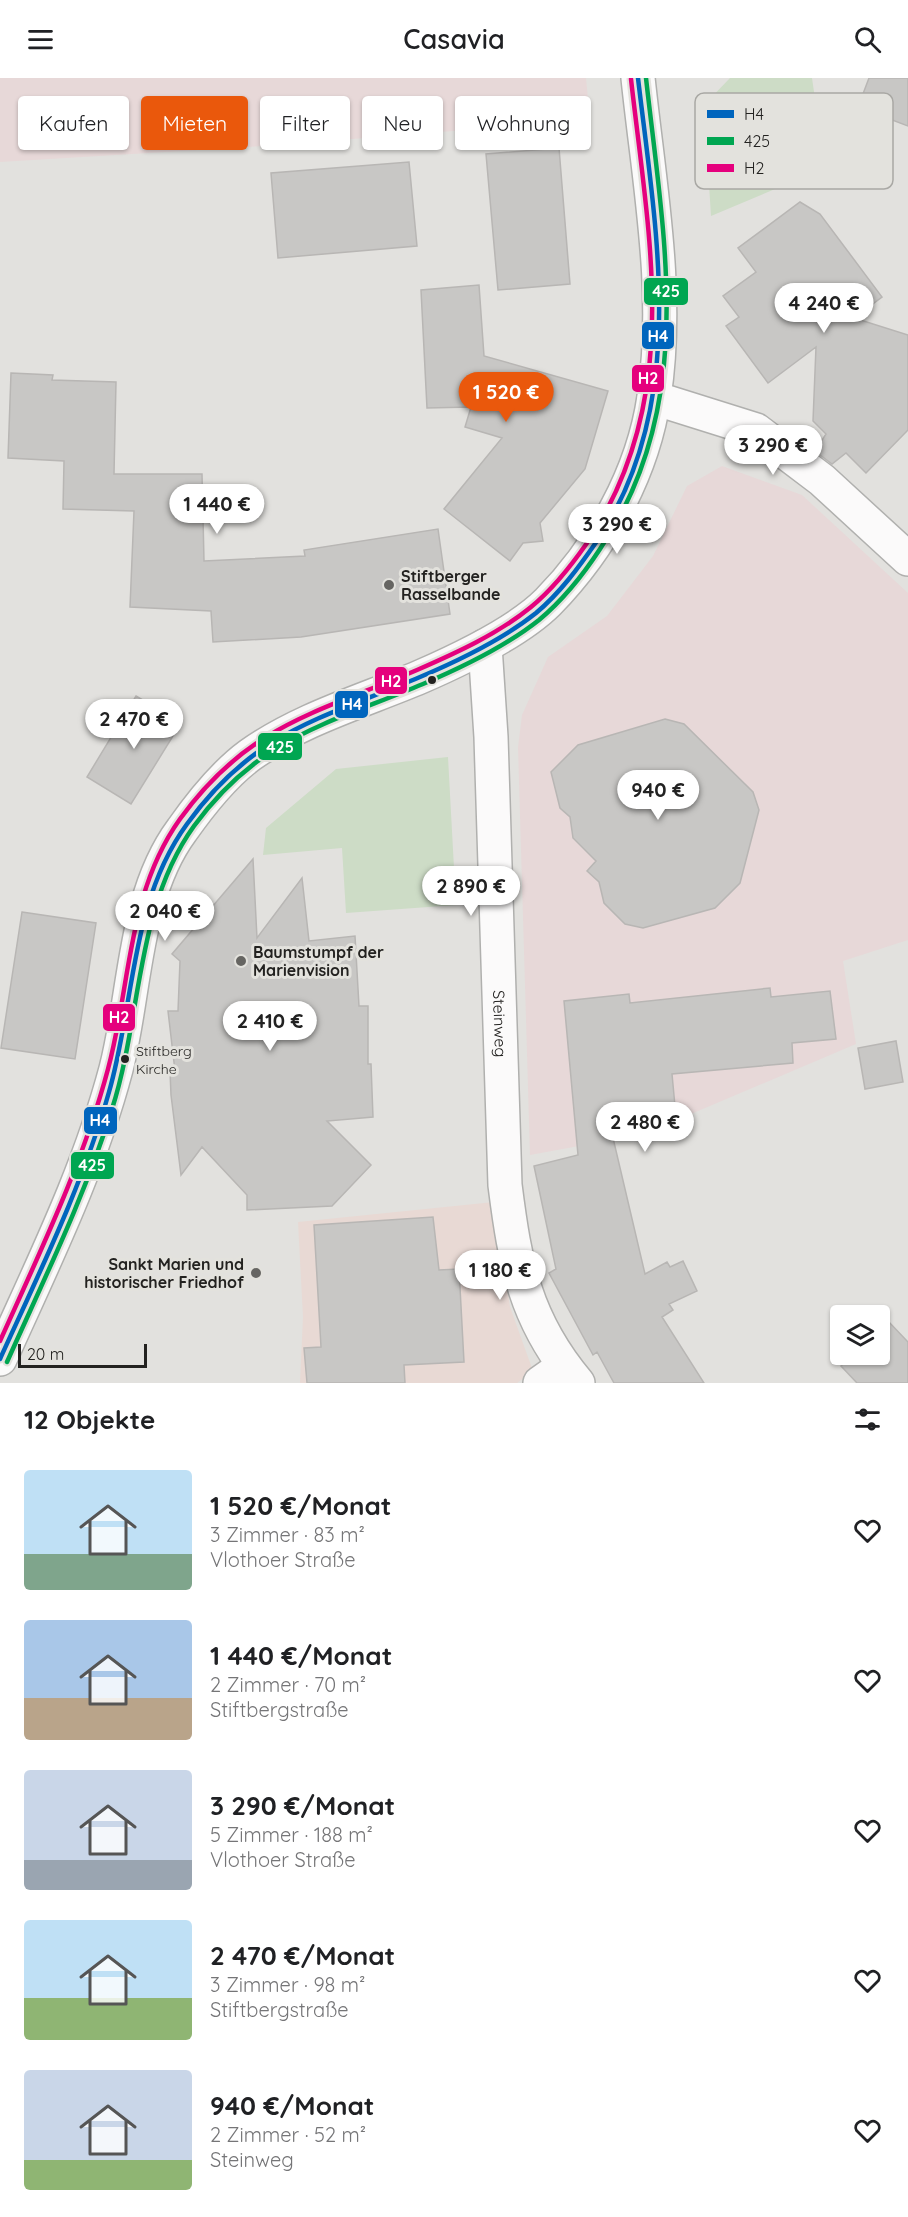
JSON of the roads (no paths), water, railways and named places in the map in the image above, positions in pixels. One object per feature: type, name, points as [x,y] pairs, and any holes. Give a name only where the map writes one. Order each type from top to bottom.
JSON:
[{"type":"street","points":[[0,1359],[73,1200],[92,1151],[117,1066],[139,938],[155,882],[178,834],[211,793],[248,757],[294,728],[422,676],[485,646],[546,604],[586,556],[618,506],[640,454],[654,398],[659,328],[658,265],[638,78]]},
{"type":"street","points":[[654,398],[756,430],[822,480],[908,559]]},
{"type":"street","name":"Steinweg","points":[[485,646],[491,737],[505,1185],[513,1250],[524,1294],[560,1377]]},
{"type":"place","name":"Stiftberger Rasselbande","points":[[389,585]]},
{"type":"place","name":"Baumstumpf der Marienvision","points":[[241,961]]},
{"type":"place","name":"Stiftberg Kirche","points":[[125,1059]]},
{"type":"place","name":"Sankt Marien und historischer Friedhof","points":[[256,1273]]}]
